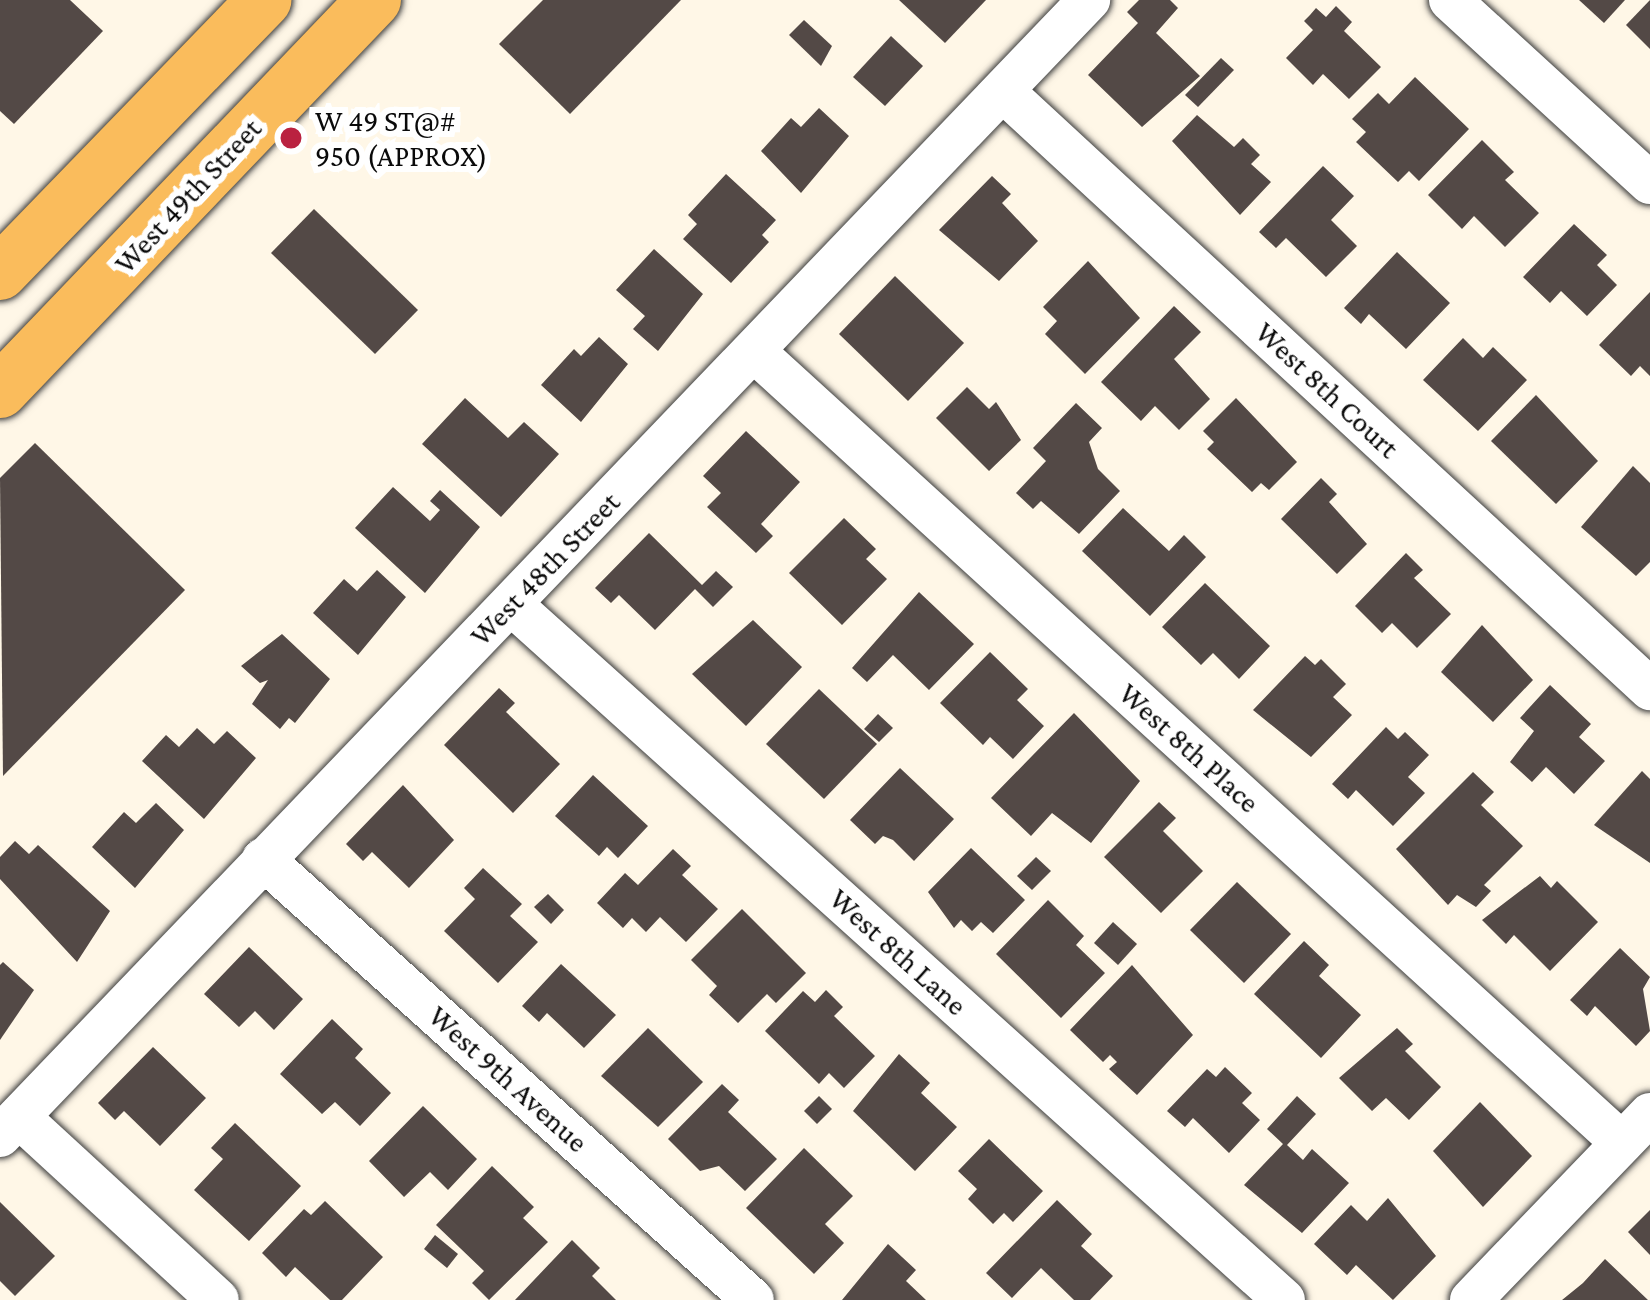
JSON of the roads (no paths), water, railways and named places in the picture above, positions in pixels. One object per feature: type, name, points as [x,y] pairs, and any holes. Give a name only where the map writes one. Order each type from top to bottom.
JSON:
[{"type":"main road","points":[[0,273],[265,0]]},
{"type":"main road","name":"West 49th Street","points":[[0,391],[374,0]]},
{"type":"main road","points":[[60,211],[119,268]]},
{"type":"street","name":"West 48th Street","points":[[9,1126],[756,353],[1089,0]]},
{"type":"street","points":[[1450,0],[1650,183]]},
{"type":"street","name":"West 8th Court","points":[[1004,92],[1650,689]]},
{"type":"street","name":"West 8th Place","points":[[756,353],[1636,1128]]},
{"type":"street","name":"West 8th Lane","points":[[511,604],[1284,1300]]},
{"type":"street","name":"West 9th Avenue","points":[[263,859],[753,1300]]},
{"type":"street","points":[[9,1126],[218,1300]]},
{"type":"street","points":[[1471,1300],[1636,1128]]},
{"type":"place","name":"W 49 ST@# 950 (APPROX)","points":[[291,138]]}]
